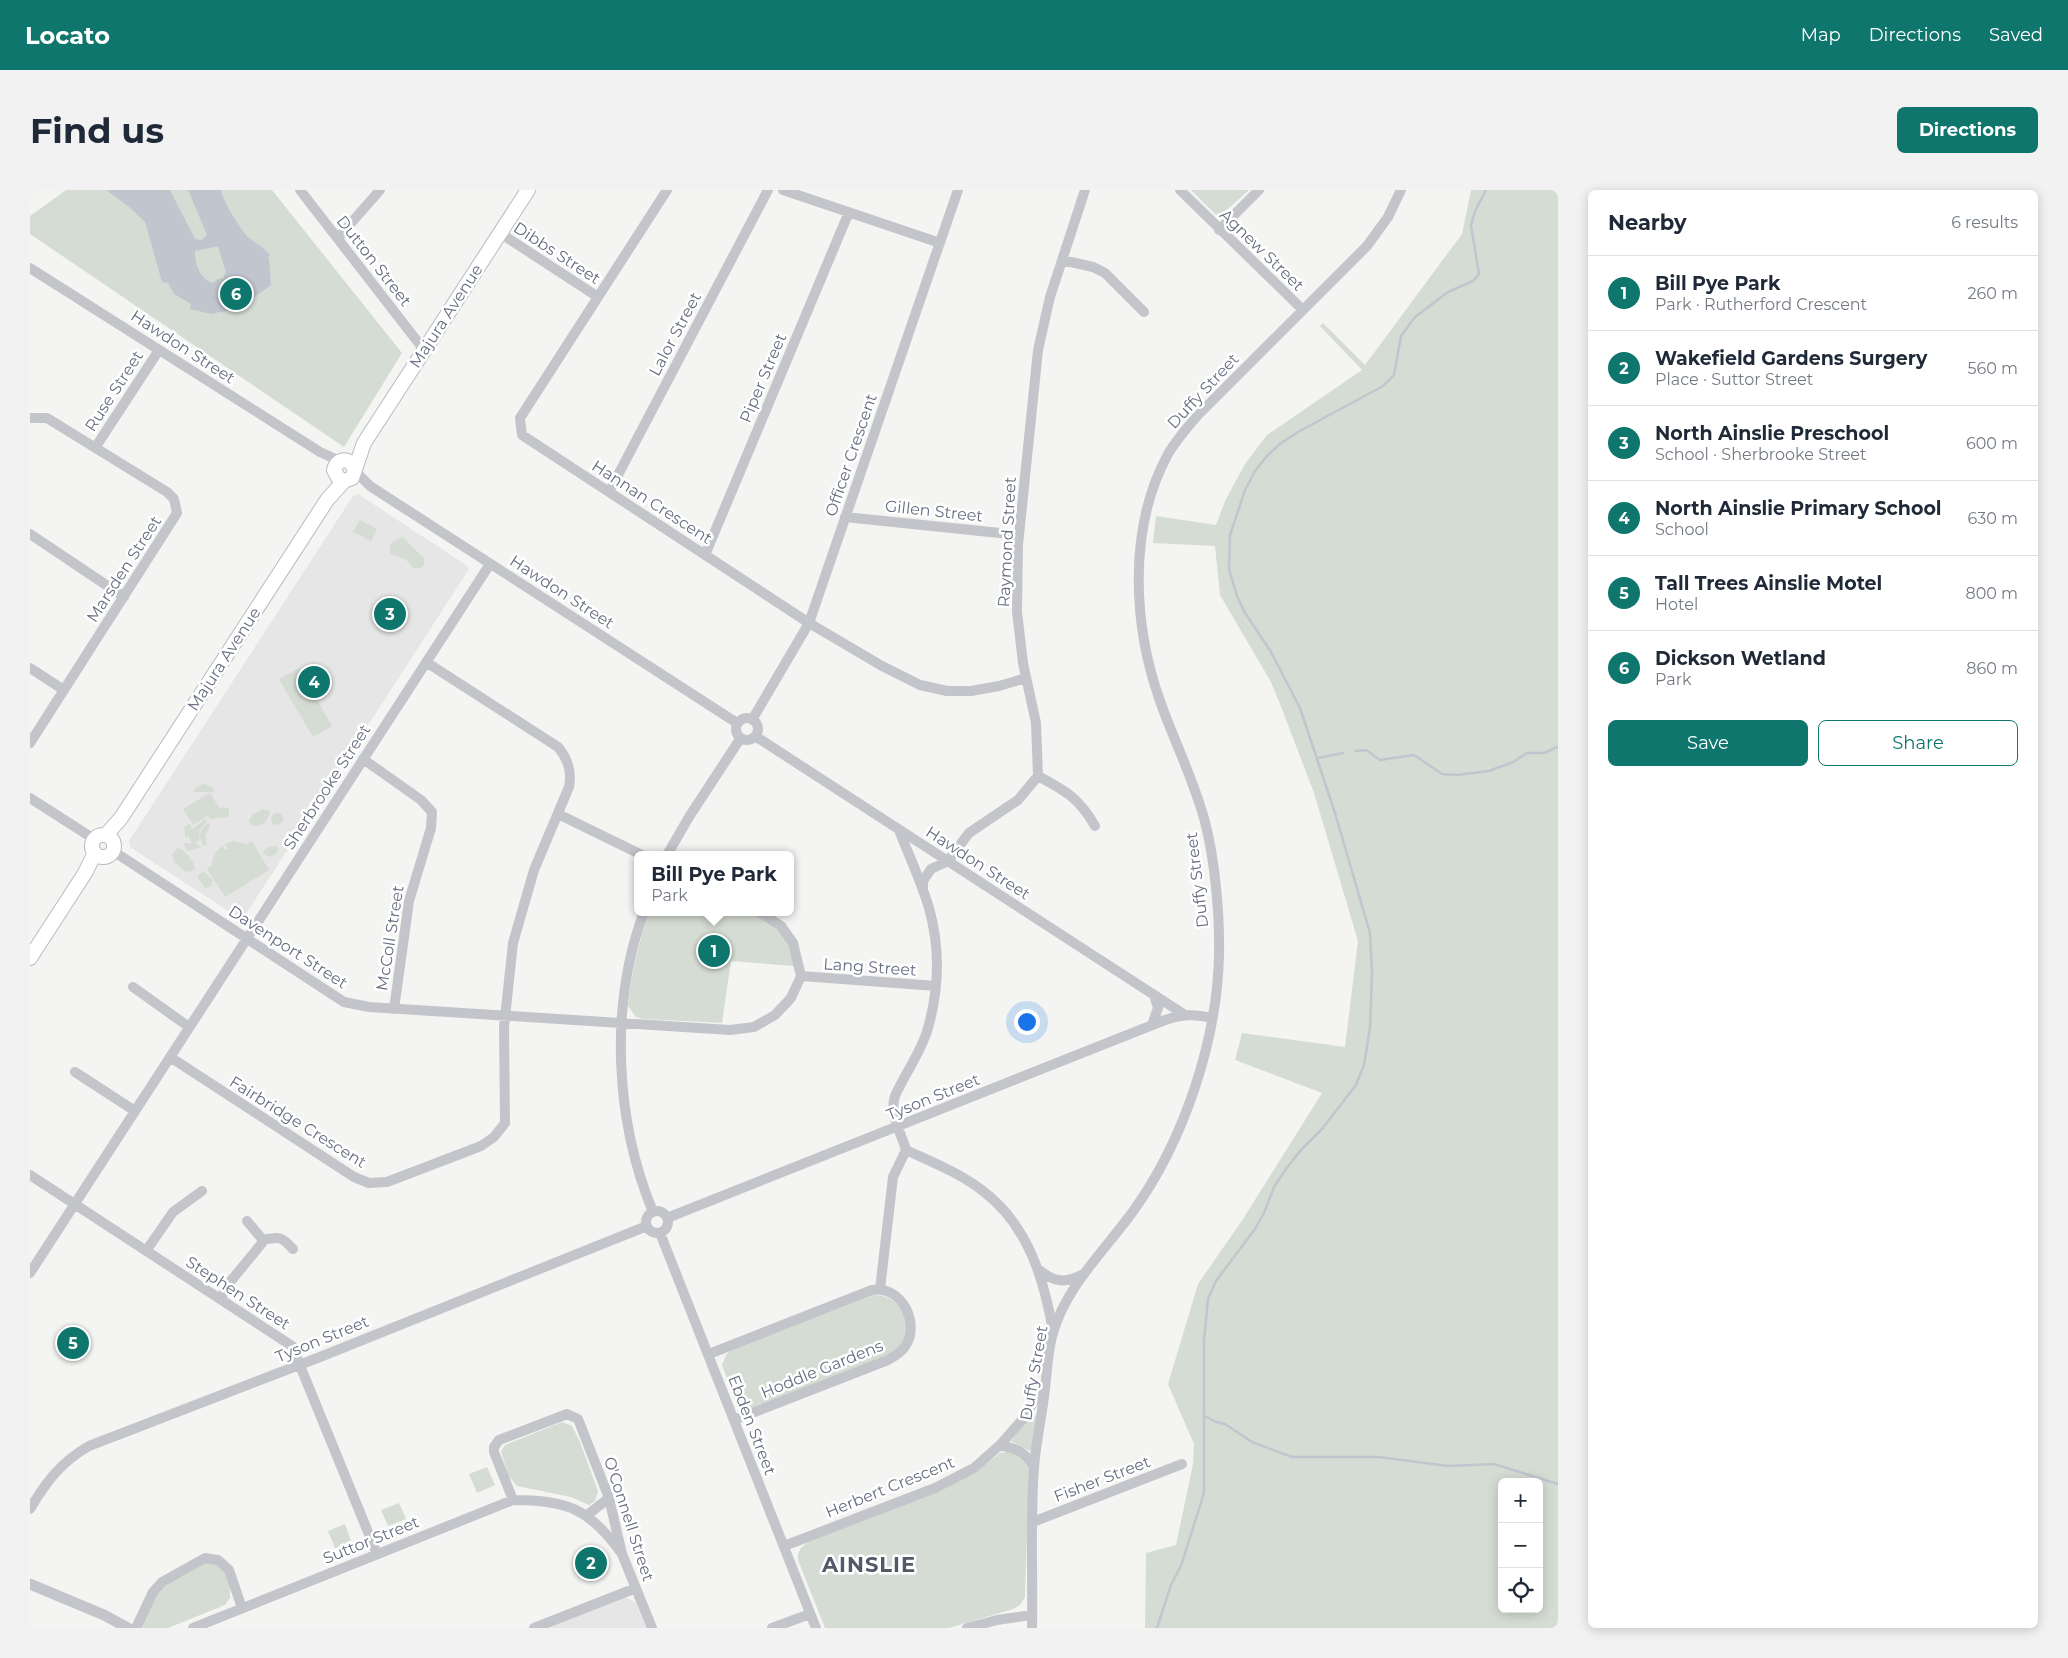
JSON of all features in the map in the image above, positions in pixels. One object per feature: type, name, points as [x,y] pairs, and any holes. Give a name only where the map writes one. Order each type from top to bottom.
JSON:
[{"type":"main road","name":"Majura Avenue","points":[[30,958],[328,500],[344,471],[528,190]]},
{"type":"street","name":"Dutton Street","points":[[300,190],[424,350]]},
{"type":"street","points":[[338,238],[380,190]]},
{"type":"street","name":"Hannan Crescent","points":[[667,190],[520,418],[522,435],[809,622],[882,666],[920,685],[947,691],[971,691],[999,686],[1026,678]]},
{"type":"street","name":"Lalor Street","points":[[609,492],[768,190]]},
{"type":"street","points":[[783,190],[940,243]]},
{"type":"street","name":"Officer Crescent","points":[[752,720],[809,622],[958,190]]},
{"type":"street","name":"Raymond Street","points":[[1038,776],[1036,724],[1026,678],[1017,612],[1019,535],[1038,350],[1050,296],[1085,190]]},
{"type":"street","name":"Agnew Street","points":[[1180,190],[1303,310]]},
{"type":"street","points":[[1219,230],[1259,190]]},
{"type":"street","name":"Duffy Street","points":[[1032,1628],[1031,1546],[1034,1467],[1053,1332],[1083,1274],[1135,1209],[1166,1155],[1194,1089],[1203,1060],[1212,1018],[1218,974],[1219,952],[1216,890],[1205,823],[1184,757],[1160,701],[1144,642],[1140,609],[1139,570],[1143,530],[1152,492],[1167,457],[1180,435],[1367,246],[1388,217],[1401,190]]},
{"type":"street","name":"Piper Street","points":[[705,555],[849,212]]},
{"type":"street","name":"Dibbs Street","points":[[500,233],[598,297]]},
{"type":"street","points":[[1062,260],[1093,267],[1105,272],[1144,312]]},
{"type":"street","name":"Hawdon Street","points":[[31,270],[320,452],[344,471],[737,723]]},
{"type":"street","name":"Ruse Street","points":[[95,448],[159,350]]},
{"type":"street","name":"Marsden Street","points":[[30,418],[47,418],[167,492],[174,499],[177,513],[30,743]]},
{"type":"street","name":"Gillen Street","points":[[846,517],[1019,535]]},
{"type":"street","points":[[30,534],[124,597]]},
{"type":"street","name":"Sherbrooke Street","points":[[30,1273],[490,564]]},
{"type":"street","name":"Fairbridge Crescent","points":[[170,1057],[354,1177],[369,1184],[387,1182],[481,1146],[494,1137],[505,1123],[504,1016],[513,944],[534,870],[569,787],[571,777],[568,761],[558,747],[426,662]]},
{"type":"street","points":[[30,668],[64,690]]},
{"type":"street","points":[[744,719],[752,720],[757,727],[756,736],[748,740],[740,739],[736,731],[737,723],[744,719]]},
{"type":"street","name":"Hawdon Street","points":[[756,736],[1184,1015]]},
{"type":"street","points":[[669,851],[740,739]]},
{"type":"street","name":"McColl Street","points":[[364,759],[421,800],[432,812],[431,828],[409,901],[394,1009]]},
{"type":"street","points":[[923,891],[923,881],[930,871],[948,861],[969,833],[1018,800],[1038,776],[1067,791],[1081,804],[1095,826]]},
{"type":"street","name":"Davenport Street","points":[[30,798],[344,1002],[394,1009],[737,1030],[754,1027],[775,1015],[791,998],[801,976]]},
{"type":"street","points":[[558,814],[634,851]]},
{"type":"street","points":[[899,830],[929,908],[935,939],[937,967],[936,986],[928,1028],[919,1052],[899,1086],[892,1103],[893,1116],[906,1150],[962,1176],[1002,1208],[1029,1248],[1038,1269],[1048,1302],[1053,1332]]},
{"type":"street","points":[[643,916],[632,952],[618,1023],[623,1096],[634,1155],[653,1212]]},
{"type":"street","points":[[765,916],[780,926],[793,943],[801,976]]},
{"type":"street","name":"Lang Street","points":[[801,976],[936,986]]},
{"type":"street","points":[[133,987],[189,1027]]},
{"type":"street","points":[[1152,1025],[1158,1008],[1154,995]]},
{"type":"street","name":"Tyson Street","points":[[667,1218],[898,1128],[1152,1025],[1184,1015],[1195,1014],[1212,1018]]},
{"type":"street","points":[[75,1072],[135,1111]]},
{"type":"street","points":[[708,1354],[864,1293],[880,1289],[893,1177],[906,1150]]},
{"type":"street","name":"Stephen Street","points":[[30,1175],[292,1346],[378,1554]]},
{"type":"street","points":[[146,1251],[173,1212],[202,1191]]},
{"type":"street","points":[[660,1211],[667,1218],[667,1226],[660,1232],[652,1232],[646,1226],[648,1216],[653,1212],[660,1211]]},
{"type":"street","points":[[247,1221],[263,1240]]},
{"type":"street","name":"Tyson Street","points":[[30,1509],[58,1469],[71,1456],[89,1446],[301,1364],[646,1226]]},
{"type":"street","name":"Ebden Street","points":[[660,1232],[816,1628]]},
{"type":"street","points":[[263,1240],[285,1239],[294,1249]]},
{"type":"street","points":[[220,1299],[230,1282],[263,1240]]},
{"type":"street","points":[[1038,1269],[1058,1281],[1067,1281],[1083,1274]]},
{"type":"street","name":"Hoddle Gardens","points":[[734,1420],[888,1360],[902,1351],[909,1340],[910,1315],[900,1300],[887,1291],[880,1289]]},
{"type":"street","name":"Herbert Crescent","points":[[784,1546],[955,1479],[974,1468],[1000,1445],[1023,1419],[1046,1382]]},
{"type":"street","name":"O'Connell Street","points":[[512,1500],[494,1452],[494,1447],[498,1440],[568,1414],[578,1419],[609,1498],[622,1554],[652,1628]]},
{"type":"street","points":[[1000,1445],[1020,1450],[1028,1456],[1034,1467]]},
{"type":"street","name":"Fisher Street","points":[[1033,1522],[1182,1464]]},
{"type":"street","points":[[586,1516],[609,1498]]},
{"type":"street","name":"Suttor Street","points":[[193,1628],[512,1500],[541,1500],[567,1506],[586,1516],[606,1532],[622,1554]]},
{"type":"street","points":[[136,1628],[153,1592],[162,1582],[205,1558],[218,1560],[229,1570],[242,1608]]},
{"type":"street","points":[[30,1584],[104,1615],[128,1628]]},
{"type":"street","points":[[534,1628],[636,1588]]},
{"type":"street","points":[[772,1628],[810,1614]]},
{"type":"street","points":[[966,1628],[997,1620],[1032,1615]]},
{"type":"shaded area","points":[[66,190],[272,190],[402,353],[344,447],[30,234],[30,216]]},
{"type":"shaded area","points":[[106,190],[170,190],[195,239],[201,240],[207,235],[188,190],[221,190],[228,207],[241,229],[270,256],[268,257],[271,285],[248,302],[245,300],[235,309],[211,314],[190,309],[191,304],[174,294],[168,283],[162,282],[145,222]],"holes":[[[218,247],[226,272],[223,278],[217,279],[213,283],[208,281],[199,271],[195,251]]]},
{"type":"shaded area","points":[[1191,190],[1249,190],[1220,216],[1217,216]]},
{"type":"shaded area","points":[[1471,190],[1558,190],[1558,1628],[1145,1628],[1146,1553],[1176,1545],[1193,1464],[1194,1444],[1168,1384],[1198,1284],[1243,1219],[1322,1093],[1235,1060],[1242,1033],[1345,1047],[1358,941],[1314,793],[1280,704],[1271,682],[1220,595],[1215,546],[1153,543],[1156,516],[1216,525],[1226,499],[1245,464],[1267,435],[1362,370],[1320,326],[1323,323],[1365,365],[1462,234]]},
{"type":"shaded area","points":[[358,494],[466,565],[469,569],[244,917],[239,918],[130,847],[129,841],[353,496]]},
{"type":"shaded area","points":[[360,520],[377,529],[371,541],[353,532]]},
{"type":"shaded area","points":[[402,537],[424,558],[424,565],[420,568],[413,568],[407,560],[394,556],[390,552],[392,542]]},
{"type":"shaded area","points":[[299,668],[332,726],[313,737],[279,679]]},
{"type":"shaded area","points":[[204,784],[213,787],[214,792],[193,792],[197,787]]},
{"type":"shaded area","points":[[210,793],[220,809],[224,807],[229,809],[229,817],[210,819],[208,816],[193,825],[183,809]]},
{"type":"shaded area","points":[[263,809],[270,811],[266,821],[258,826],[251,825],[249,821],[252,815]]},
{"type":"shaded area","points":[[275,813],[279,813],[283,819],[279,825],[275,825],[271,821],[271,817]]},
{"type":"shaded area","points":[[206,819],[207,821],[199,831],[200,840],[195,843],[190,841],[189,836],[185,837],[184,827],[190,824],[192,829]]},
{"type":"shaded area","points":[[208,823],[210,826],[205,836],[207,845],[204,846],[200,834]]},
{"type":"shaded area","points":[[234,841],[247,844],[252,841],[269,870],[225,897],[207,869],[212,865],[216,852],[222,846],[225,850],[228,849],[225,844]]},
{"type":"shaded area","points":[[185,843],[195,843],[201,847],[187,851]]},
{"type":"shaded area","points":[[276,846],[279,849],[274,855],[268,856],[263,853],[268,847]]},
{"type":"shaded area","points":[[177,848],[189,856],[195,870],[186,872],[175,863],[172,855]]},
{"type":"shaded area","points":[[204,871],[213,881],[211,886],[205,888],[197,876]]},
{"type":"shaded area","points":[[648,916],[759,916],[776,926],[790,947],[794,966],[731,961],[722,1023],[644,1019],[636,1017],[628,1006],[631,982]]},
{"type":"shaded area","points":[[874,1295],[889,1298],[904,1312],[907,1326],[902,1343],[897,1349],[889,1355],[753,1408],[746,1409],[736,1403],[722,1365],[726,1355],[731,1350]]},
{"type":"shaded area","points":[[1033,1413],[1036,1419],[1033,1450],[1030,1451],[1011,1441]]},
{"type":"shaded area","points":[[562,1422],[572,1426],[598,1491],[595,1501],[589,1505],[571,1497],[517,1486],[508,1475],[501,1451],[505,1445]]},
{"type":"shaded area","points":[[1011,1451],[1020,1457],[1029,1468],[1025,1597],[1020,1605],[1013,1609],[949,1628],[825,1628],[798,1560],[799,1551],[804,1545],[809,1541],[973,1474],[1000,1453]]},
{"type":"shaded area","points":[[487,1467],[495,1485],[477,1493],[469,1474]]},
{"type":"shaded area","points":[[399,1503],[406,1519],[388,1526],[381,1510]]},
{"type":"shaded area","points":[[345,1524],[351,1541],[335,1548],[328,1531]]},
{"type":"shaded area","points":[[205,1559],[218,1562],[225,1570],[230,1586],[230,1598],[225,1605],[168,1628],[142,1628],[141,1625],[154,1593]]},
{"type":"shaded area","points":[[625,1597],[636,1603],[646,1628],[538,1628]]},
{"type":"waterway","points":[[1157,1628],[1171,1585],[1181,1566],[1204,1493],[1204,1340],[1208,1299],[1216,1281],[1255,1229],[1264,1213],[1274,1187],[1286,1169],[1300,1151],[1322,1129],[1356,1085],[1364,1065],[1370,1028],[1372,973],[1370,933],[1335,813],[1300,708],[1271,652],[1244,611],[1237,596],[1229,569],[1230,535],[1245,490],[1255,471],[1267,456],[1281,443],[1298,432],[1383,386],[1394,375],[1401,336],[1415,317],[1448,292],[1473,281],[1479,274],[1471,225],[1475,211],[1486,190]]},
{"type":"waterway","points":[[1356,751],[1366,750],[1380,760],[1414,755],[1442,774],[1457,775],[1489,771],[1513,762],[1527,753],[1544,753],[1558,747]]},
{"type":"waterway","points":[[1318,758],[1343,753]]},
{"type":"waterway","points":[[1205,1416],[1225,1424],[1252,1442],[1292,1457],[1379,1457],[1448,1466],[1494,1464],[1558,1484]]},
{"type":"place","name":"Dickson Wetland","points":[[236,294]]},
{"type":"place","name":"North Ainslie Preschool","points":[[390,614]]},
{"type":"place","name":"North Ainslie Primary School","points":[[314,682]]},
{"type":"place","name":"Bill Pye Park","points":[[714,951]]},
{"type":"place","name":"Tall Trees Ainslie Motel","points":[[73,1343]]},
{"type":"place","name":"Wakefield Gardens Surgery","points":[[591,1563]]},
{"type":"district","name":"AINSLIE","points":[[869,1564]]}]
